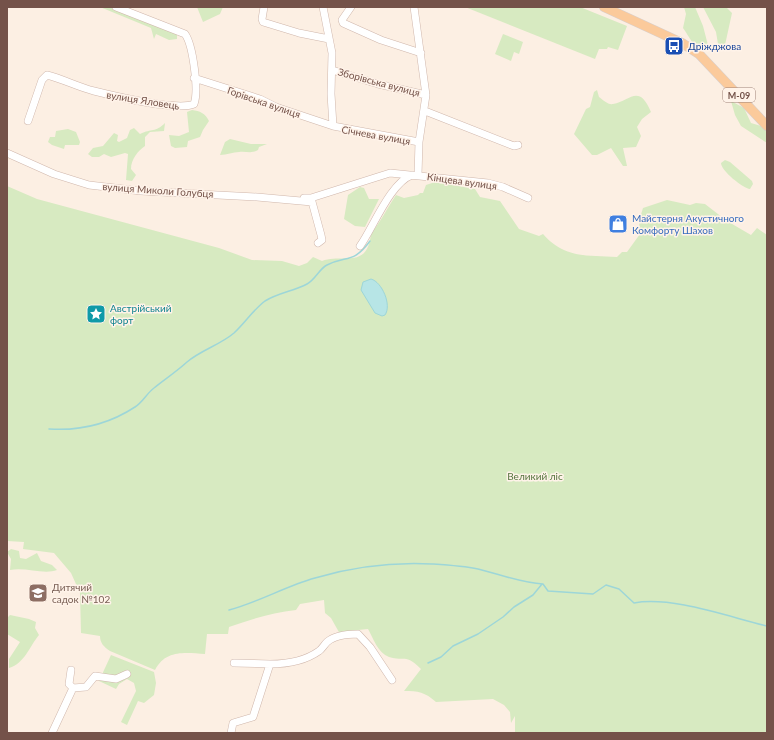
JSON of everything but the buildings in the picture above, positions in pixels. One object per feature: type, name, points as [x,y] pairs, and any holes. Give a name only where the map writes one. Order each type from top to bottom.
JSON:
[{"type":"main road","name":"М-09","points":[[604,7],[676,40],[699,54],[767,126]]},
{"type":"street","name":"вулиця Яловець","points":[[28,121],[42,80],[47,75],[93,91],[144,101],[185,106],[194,104],[196,100],[191,46],[185,34],[116,7]]},
{"type":"street","points":[[264,7],[263,22],[329,39]]},
{"type":"street","points":[[323,7],[332,53],[331,94],[333,126]]},
{"type":"street","points":[[351,7],[342,20],[343,23],[381,40],[421,53]]},
{"type":"street","points":[[414,7],[426,95],[420,142],[418,175]]},
{"type":"street","name":"Зборівська вулиця","points":[[332,70],[378,84],[426,95]]},
{"type":"street","name":"Горівська вулиця","points":[[194,78],[260,99],[333,126]]},
{"type":"street","points":[[425,110],[514,146],[518,145]]},
{"type":"street","name":"Січнева вулиця","points":[[333,126],[420,142]]},
{"type":"street","name":"вулиця Миколи Голубця","points":[[7,153],[54,174],[89,185],[141,191],[311,200]]},
{"type":"street","name":"Кінцева вулиця","points":[[311,200],[384,174],[418,175],[428,178],[488,183],[528,198]]},
{"type":"street","name":"Кінцева вулиця","points":[[360,246],[381,209],[402,181],[406,177],[418,175]]},
{"type":"street","points":[[311,200],[322,240],[318,243]]},
{"type":"street","points":[[234,663],[283,664],[307,658],[319,651],[329,640],[346,634],[358,634],[370,648],[392,680]]},
{"type":"street","points":[[231,733],[233,723],[253,716],[270,664]]},
{"type":"street","points":[[71,670],[69,684],[74,688],[86,687],[95,676],[116,679],[127,674]]},
{"type":"street","points":[[52,733],[74,688]]},
{"type":"green space","points":[[100,7],[115,7],[177,33],[177,39],[169,40],[156,34],[154,39],[151,28]]},
{"type":"green space","points":[[197,7],[223,7],[220,14],[203,22]]},
{"type":"green space","points":[[465,7],[580,7],[627,26],[618,50],[608,47],[607,49],[599,49],[595,59]]},
{"type":"green space","points":[[684,7],[695,7],[703,26],[709,49],[693,43],[683,28],[686,14]]},
{"type":"green space","points":[[703,7],[726,7],[732,13],[725,45],[718,44],[716,32]]},
{"type":"green space","points":[[503,34],[523,42],[519,54],[514,52],[511,61],[495,54]]},
{"type":"green space","points":[[597,90],[599,97],[609,104],[638,96],[647,103],[651,112],[642,119],[637,127],[641,136],[636,147],[623,148],[627,166],[623,166],[611,148],[597,155],[592,155],[574,134],[586,109],[590,107],[594,92]]},
{"type":"green space","points":[[731,101],[744,108],[751,123],[761,126],[767,131],[767,143],[741,126],[735,115]]},
{"type":"green space","points":[[192,110],[202,113],[209,121],[200,137],[188,141],[187,147],[175,148],[171,146],[169,135],[179,136],[189,132],[187,112]]},
{"type":"green space","points":[[165,123],[164,131],[150,132],[145,137],[145,146],[137,153],[132,162],[131,169],[136,175],[132,181],[126,180],[128,154],[125,153],[111,157],[104,154],[99,157],[92,157],[88,154],[93,148],[103,146],[114,133],[118,135],[117,141],[119,142],[127,138],[130,130],[134,128],[140,134],[156,129]]},
{"type":"green space","points":[[68,129],[76,132],[80,142],[79,145],[65,145],[64,149],[48,142],[50,137],[55,137],[56,131]]},
{"type":"green space","points":[[230,139],[251,144],[267,144],[259,147],[258,150],[253,152],[237,152],[220,155],[225,142]]},
{"type":"green space","points":[[725,160],[730,162],[752,181],[753,184],[750,189],[728,174],[721,163]]},
{"type":"green space","name":"Великий ліс","points":[[435,182],[475,189],[480,197],[500,201],[519,229],[539,236],[543,234],[560,248],[577,254],[617,257],[622,252],[627,252],[640,234],[639,221],[643,208],[667,200],[690,205],[696,203],[705,204],[727,221],[751,235],[757,228],[767,235],[767,733],[515,733],[515,716],[511,723],[510,712],[504,705],[493,699],[436,702],[421,693],[404,691],[421,669],[408,659],[389,657],[385,655],[376,645],[368,629],[348,631],[340,634],[331,618],[325,613],[324,600],[300,604],[296,610],[245,621],[229,627],[228,634],[207,634],[205,654],[184,653],[171,655],[165,658],[155,670],[110,651],[103,645],[100,636],[81,633],[80,593],[71,573],[54,553],[23,549],[24,542],[7,541],[7,186],[37,199],[219,248],[252,260],[282,261],[299,266],[307,263],[313,257],[322,261],[360,256],[365,252],[369,244],[371,233],[396,195],[404,198],[418,195],[423,193],[426,185]]},
{"type":"green space","points":[[360,187],[364,188],[369,199],[379,199],[365,227],[355,226],[344,219],[348,195]]},
{"type":"green space","points":[[11,549],[19,551],[20,558],[26,559],[37,553],[41,561],[52,565],[57,570],[46,572],[22,569],[10,570],[11,559],[7,552]]},
{"type":"green space","points":[[10,615],[36,622],[35,628],[39,635],[23,659],[9,668],[9,659],[20,642],[7,634],[7,618]]},
{"type":"green space","points":[[111,655],[154,672],[156,683],[154,695],[144,703],[138,701],[127,725],[121,722],[136,691],[134,683],[127,679],[119,684],[116,689],[99,681]]},
{"type":"water","points":[[371,279],[379,284],[385,294],[387,300],[387,311],[385,315],[382,316],[375,313],[361,290],[363,282]]},
{"type":"waterway","points":[[49,429],[71,429],[94,425],[125,413],[138,405],[152,390],[192,358],[229,337],[265,301],[307,284],[324,267],[334,262],[354,256],[359,253],[370,241]]},
{"type":"waterway","points":[[229,610],[251,603],[304,581],[329,574],[373,566],[432,564],[472,568],[518,580],[543,584],[548,591],[593,594],[606,585],[619,589],[634,603],[665,602],[683,605],[700,608],[767,626]]},
{"type":"waterway","points":[[428,663],[441,657],[453,646],[478,634],[503,617],[514,607],[533,595],[542,584]]},
{"type":"place","name":"Дріжджова","points":[[674,46]]},
{"type":"place","name":"Майстерня Акустичного Комфорту Шахов","points":[[618,224]]},
{"type":"place","name":"Австрійський форт","points":[[96,314]]},
{"type":"place","name":"Дитячий садок №102","points":[[38,593]]}]
